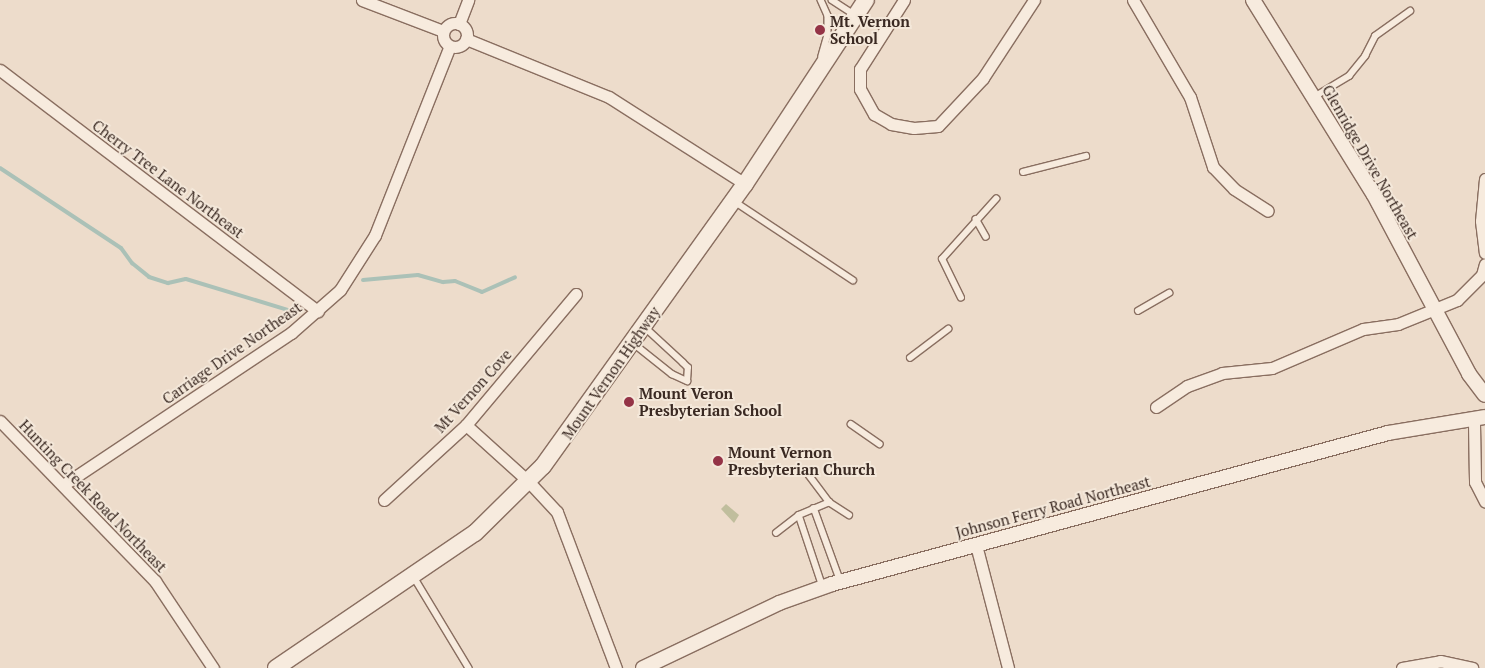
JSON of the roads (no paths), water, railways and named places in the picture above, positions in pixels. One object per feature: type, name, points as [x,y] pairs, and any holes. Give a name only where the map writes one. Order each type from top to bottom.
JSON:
[{"type":"main road","name":"Mount Vernon Highway","points":[[276,668],[414,577],[476,533],[529,482],[571,431],[745,184],[865,0]]},
{"type":"street","points":[[362,0],[444,31]]},
{"type":"street","points":[[459,24],[468,0]]},
{"type":"street","points":[[904,0],[860,69],[860,90],[874,114],[891,124],[914,128],[938,126],[983,78],[1034,0]]},
{"type":"street","points":[[1133,0],[1190,97],[1213,167],[1234,189],[1268,211]]},
{"type":"street","name":"Glenridge Drive Northeast","points":[[1253,0],[1374,194],[1469,374],[1485,395]]},
{"type":"street","points":[[452,23],[459,24],[465,30],[466,40],[459,46],[450,46],[444,38],[444,31],[452,23]]},
{"type":"street","points":[[466,40],[609,97],[745,184]]},
{"type":"street","name":"Carriage Drive Northeast","points":[[63,485],[291,334],[318,311],[353,273],[375,235],[450,46]]},
{"type":"street","name":"Cherry Tree Lane Northeast","points":[[0,70],[318,311]]},
{"type":"street","points":[[1485,179],[1481,221],[1485,253]]},
{"type":"street","points":[[1156,407],[1186,386],[1222,374],[1272,368],[1362,329],[1398,324],[1434,310],[1457,300],[1472,288],[1482,275],[1485,264]]},
{"type":"street","name":"Mt Vernon Cove","points":[[384,500],[466,425],[576,294]]},
{"type":"street","name":"Hunting Creek Road Northeast","points":[[0,421],[155,581],[213,668]]},
{"type":"street","points":[[1478,422],[1475,482],[1485,502]]},
{"type":"street","name":"Johnson Ferry Road Northeast","points":[[643,668],[764,609],[823,587],[1388,433],[1478,422]]},
{"type":"street","points":[[466,425],[529,482],[558,512],[616,668]]},
{"type":"street","points":[[976,545],[1008,668]]},
{"type":"street","points":[[1402,668],[1440,661],[1472,668]]},
{"type":"lane","points":[[816,76],[828,35],[828,16],[821,0]]},
{"type":"lane","points":[[832,0],[856,15]]},
{"type":"lane","points":[[1314,98],[1349,76],[1365,56],[1375,36],[1410,10]]},
{"type":"lane","points":[[1023,172],[1086,156]]},
{"type":"lane","points":[[961,298],[942,259],[996,199]]},
{"type":"lane","points":[[733,200],[853,280]]},
{"type":"lane","points":[[976,219],[986,236]]},
{"type":"lane","points":[[1138,311],[1168,293]]},
{"type":"lane","points":[[633,343],[672,374],[688,381],[688,368],[644,328]]},
{"type":"lane","points":[[910,358],[948,328]]},
{"type":"lane","points":[[851,424],[880,444]]},
{"type":"lane","points":[[808,475],[829,502],[849,515]]},
{"type":"lane","points":[[776,533],[800,515],[829,502]]},
{"type":"lane","points":[[814,508],[841,582]]},
{"type":"lane","points":[[800,515],[823,587]]},
{"type":"lane","points":[[414,577],[469,668]]},
{"type":"waterway","points":[[0,168],[121,248],[132,263],[149,277],[168,283],[186,279],[288,310]]},
{"type":"waterway","points":[[363,280],[418,275],[443,282],[455,281],[482,292],[515,277]]},
{"type":"place","name":"Mt. Vernon School","points":[[820,30]]},
{"type":"place","name":"Mount Veron Presbyterian School","points":[[629,402]]},
{"type":"place","name":"Mount Vernon Presbyterian Church","points":[[718,461]]}]
